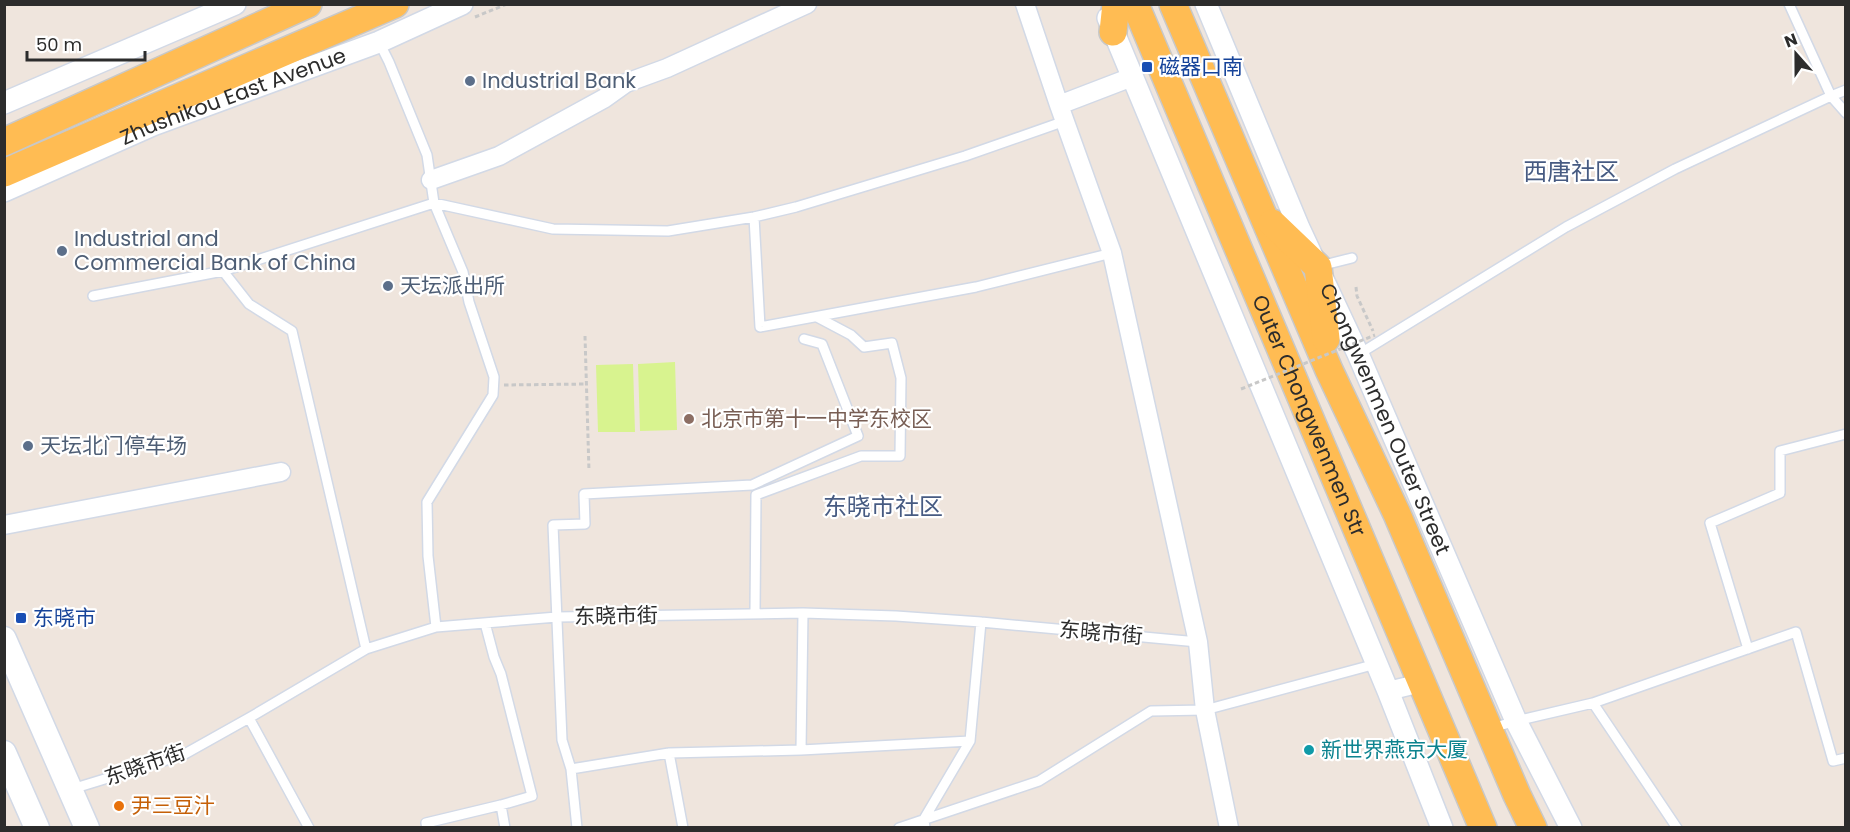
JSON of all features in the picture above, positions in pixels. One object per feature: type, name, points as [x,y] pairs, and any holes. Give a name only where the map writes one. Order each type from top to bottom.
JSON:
[{"type":"main road","points":[[4,142],[308,4]]},
{"type":"main road","points":[[4,172],[395,4]]},
{"type":"main road","points":[[1113,32],[1116,4]]},
{"type":"main road","name":"Outer Chongwenmen Str","points":[[1135,4],[1483,828]]},
{"type":"main road","name":"Chongwenmen Outer Street","points":[[1173,4],[1329,370],[1397,514],[1533,828]]},
{"type":"main road","points":[[1265,216],[1318,267],[1329,370]]},
{"type":"main road","points":[[4,639],[87,828]]},
{"type":"main road","points":[[6,760],[37,828]]},
{"type":"street","points":[[4,104],[235,4]]},
{"type":"street","points":[[431,180],[500,156],[605,98],[626,83],[667,68],[807,4]]},
{"type":"street","points":[[1025,4],[1112,253],[1198,642],[1205,710],[1229,828]]},
{"type":"street","points":[[1103,4],[1388,691],[1442,828]]},
{"type":"street","name":"Chongwenmen Outer Street","points":[[1206,4],[1299,228],[1358,354],[1516,721],[1571,828]]},
{"type":"street","name":"Zhushikou East Avenue","points":[[4,191],[153,125],[466,12]]},
{"type":"street","points":[[1062,113],[1132,77]]},
{"type":"street","points":[[4,525],[281,472]]},
{"type":"street","points":[[1388,691],[1421,683]]},
{"type":"lane","points":[[1789,4],[1831,96],[1845,113]]},
{"type":"lane","points":[[379,42],[427,155],[434,203],[463,272],[469,302],[494,377],[493,395],[427,502],[428,556],[436,627]]},
{"type":"lane","points":[[1358,354],[1566,227],[1675,169],[1845,90]]},
{"type":"lane","points":[[93,296],[224,272],[434,203],[553,229],[668,231],[754,217],[796,207],[965,156],[1062,113]]},
{"type":"lane","points":[[754,217],[760,327],[976,287],[1112,253]]},
{"type":"lane","points":[[1318,267],[1352,258]]},
{"type":"lane","points":[[224,272],[249,304],[292,331],[366,649]]},
{"type":"lane","points":[[756,495],[861,456],[900,456],[902,378],[892,343],[864,347],[851,335],[818,317]]},
{"type":"lane","points":[[577,828],[571,770],[562,740],[553,525],[585,524],[584,494],[752,485],[858,436],[822,344],[804,339]]},
{"type":"lane","points":[[1748,649],[1710,523],[1780,493],[1780,451],[1845,434]]},
{"type":"lane","points":[[752,485],[756,495],[755,612]]},
{"type":"lane","name":"东晓市街","points":[[70,790],[183,755],[366,649],[436,627],[557,617],[755,612],[896,616],[1198,642]]},
{"type":"lane","points":[[801,750],[803,613]]},
{"type":"lane","points":[[924,823],[970,741],[981,622]]},
{"type":"lane","points":[[427,828],[426,823],[501,806],[532,796],[501,674],[485,623]]},
{"type":"lane","points":[[1489,729],[1593,703],[1796,632],[1833,760],[1845,758]]},
{"type":"lane","points":[[899,828],[924,823],[1039,781],[1151,711],[1205,710],[1376,664]]},
{"type":"lane","points":[[1593,703],[1677,828]]},
{"type":"lane","points":[[249,718],[309,828]]},
{"type":"lane","points":[[571,770],[669,753],[801,750],[970,741]]},
{"type":"lane","points":[[669,753],[683,828]]},
{"type":"lane","points":[[501,806],[505,828]]},
{"type":"path","points":[[466,12],[507,4]]},
{"type":"path","points":[[1241,389],[1375,335],[1357,296],[1356,287]]},
{"type":"path","points":[[585,336],[589,471]]},
{"type":"path","points":[[494,386],[586,384]]},
{"type":"green space","points":[[675,362],[677,430],[640,431],[638,364]]},
{"type":"green space","points":[[633,364],[635,432],[598,432],[596,365]]},
{"type":"place","name":"磁器口南","points":[[1147,67]]},
{"type":"place","name":"Industrial Bank","points":[[470,81]]},
{"type":"place","name":"Industrial and Commercial Bank of China","points":[[62,251]]},
{"type":"place","name":"天坛派出所","points":[[388,286]]},
{"type":"place","name":"北京市第十一中学东校区","points":[[689,419]]},
{"type":"place","name":"天坛北门停车场","points":[[28,446]]},
{"type":"place","name":"东晓市","points":[[21,618]]},
{"type":"place","name":"新世界燕京大厦","points":[[1309,750]]},
{"type":"place","name":"尹三豆汁","points":[[119,806]]},
{"type":"district","name":"西唐社区","points":[[1571,172]]},
{"type":"district","name":"东晓市社区","points":[[883,507]]}]
